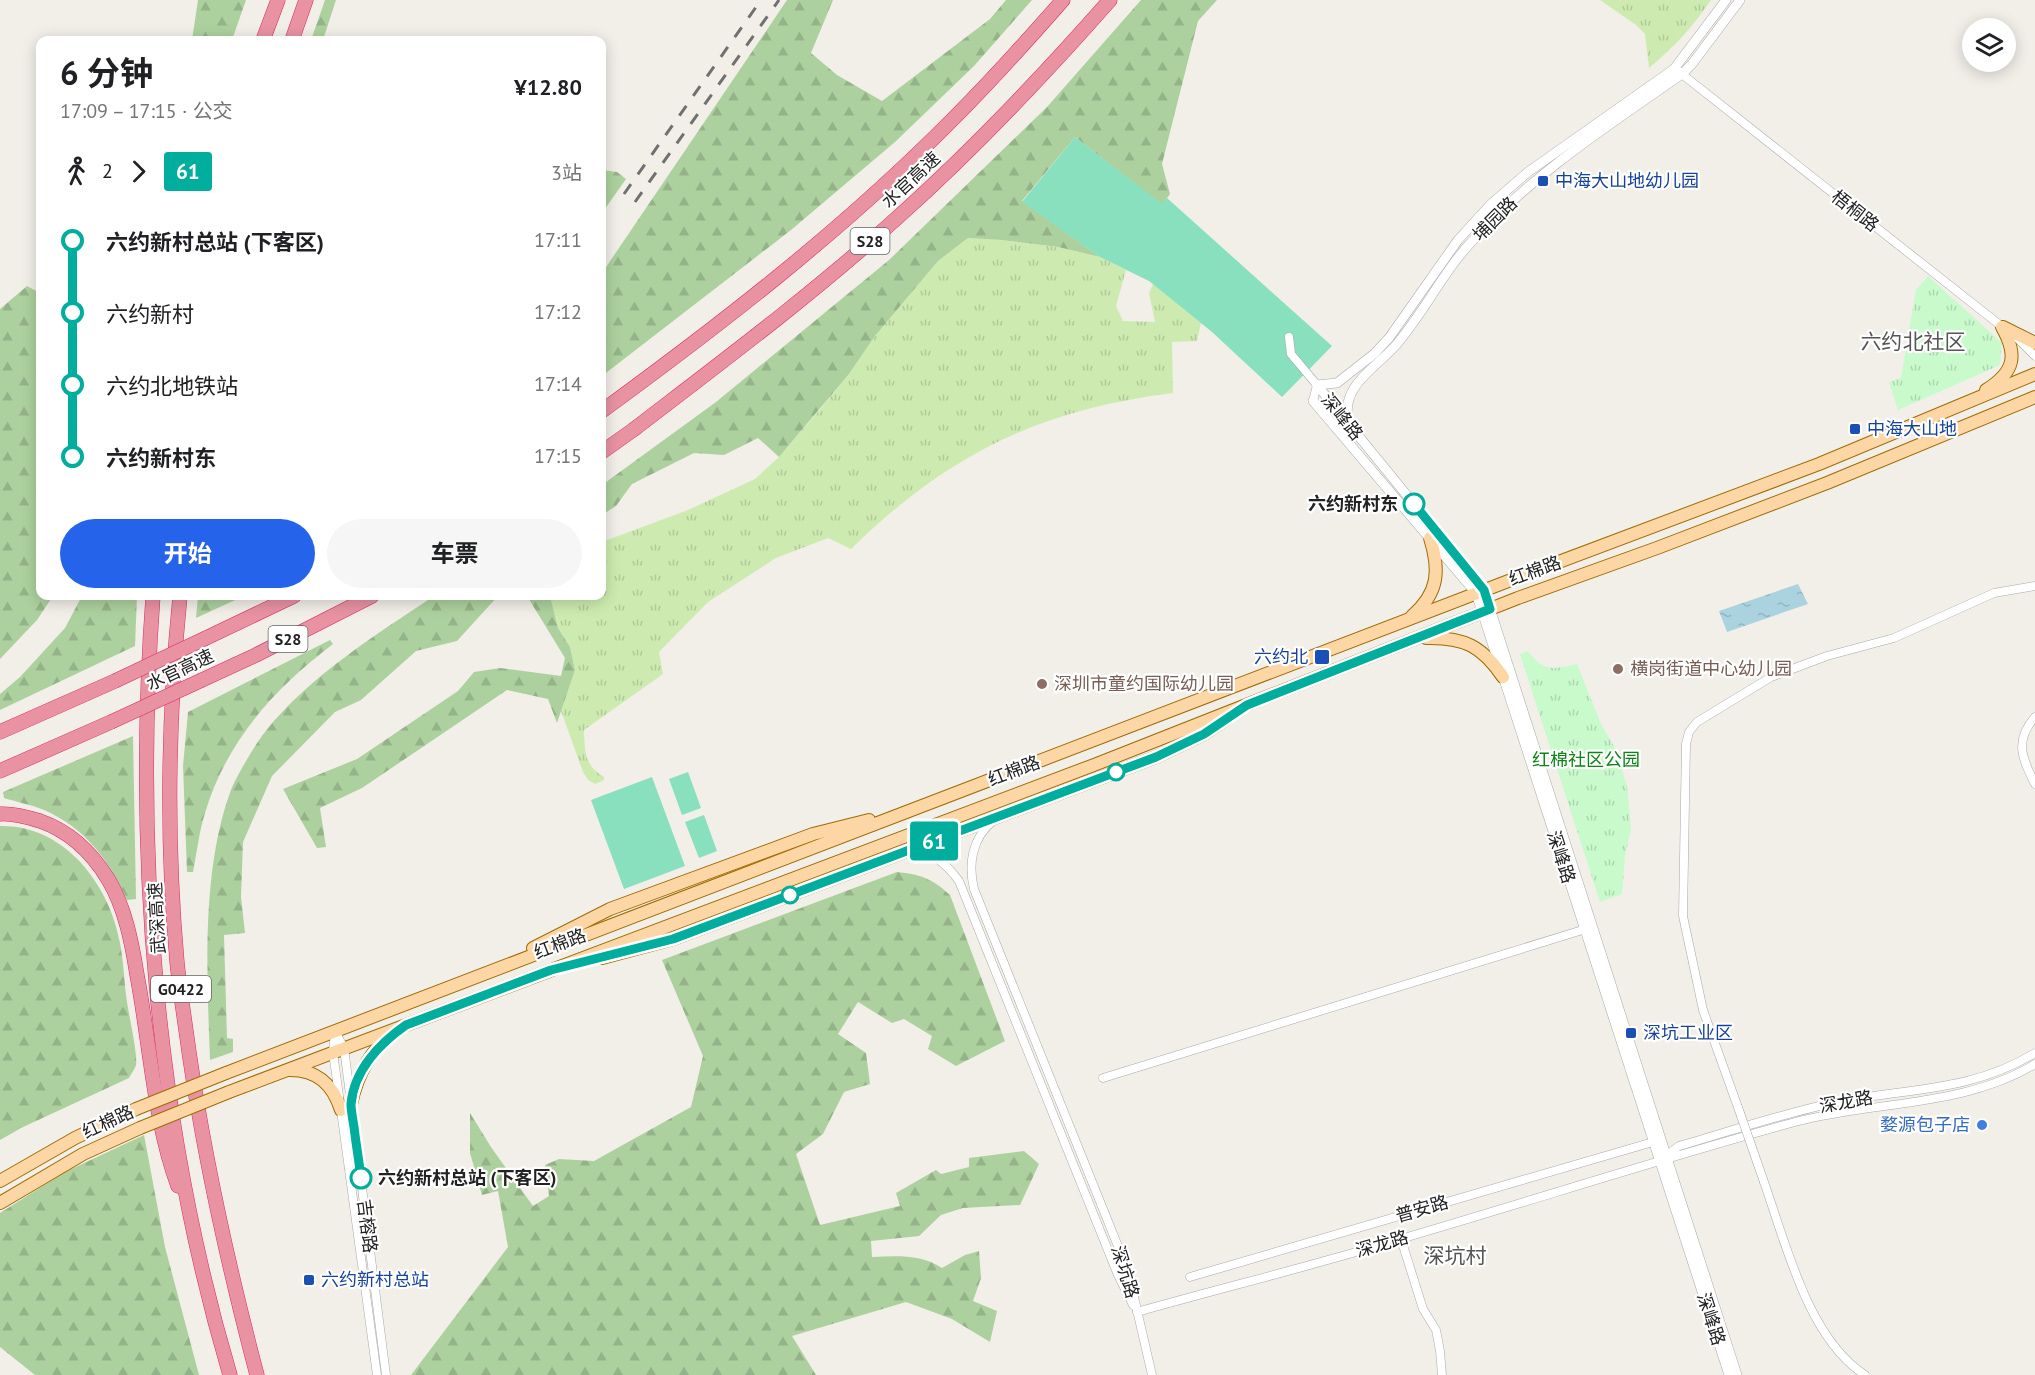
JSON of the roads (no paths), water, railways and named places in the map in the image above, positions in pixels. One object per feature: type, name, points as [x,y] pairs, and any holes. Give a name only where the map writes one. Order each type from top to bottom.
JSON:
[{"type":"highway","points":[[264,36],[276,0]]},
{"type":"highway","points":[[293,36],[306,0]]},
{"type":"highway","name":"水官高速","points":[[606,408],[711,330],[879,190],[952,120],[1063,0]]},
{"type":"highway","name":"水官高速","points":[[606,449],[801,299],[898,217],[977,143],[1043,76],[1110,0]]},
{"type":"highway","name":"武深高速","points":[[153,600],[146,753],[149,870],[163,1049],[193,1226],[230,1375]]},
{"type":"highway","name":"武深高速","points":[[180,600],[170,745],[172,867],[177,962],[205,1147],[233,1282],[257,1375]]},
{"type":"highway","name":"水官高速","points":[[0,732],[115,681],[286,600]]},
{"type":"highway","name":"水官高速","points":[[0,771],[256,655],[364,600]]},
{"type":"highway","points":[[0,814],[31,818],[54,826],[75,840],[90,855],[108,880],[120,907],[135,961],[160,1119],[169,1158],[193,1226]]},
{"type":"main road","points":[[2002,327],[2035,343]]},
{"type":"main road","points":[[1952,410],[2005,375],[2013,356],[2010,341],[2002,327]]},
{"type":"main road","name":"红棉路","points":[[0,1181],[75,1138],[136,1109],[226,1072],[1650,529],[1952,410],[2035,374]]},
{"type":"main road","name":"红棉路","points":[[0,1203],[83,1154],[229,1092],[1083,769],[1486,611],[1657,549],[1827,483],[2034,398]]},
{"type":"main road","points":[[1408,620],[1421,608],[1434,585],[1437,571],[1430,538]]},
{"type":"main road","points":[[1405,643],[1426,638],[1446,637],[1464,642],[1479,649],[1492,660],[1503,677]]},
{"type":"main road","points":[[551,970],[673,939],[1180,747],[1247,705]]},
{"type":"main road","points":[[286,1070],[299,1070],[322,1078],[346,1107],[366,1063],[389,1037],[406,1025]]},
{"type":"street","name":"埔园路","points":[[1348,424],[1347,405],[1354,385],[1396,345],[1473,240],[1504,207],[1540,177],[1678,71],[1726,0]]},
{"type":"street","name":"埔园路","points":[[1317,385],[1337,383],[1374,354],[1389,338],[1458,240],[1490,205],[1544,161],[1678,71],[1692,64],[1740,0]]},
{"type":"street","name":"梧桐路","points":[[1678,71],[2002,327],[2035,356]]},
{"type":"street","name":"深峰路","points":[[1288,337],[1292,354],[1480,592],[1588,928],[1653,1142],[1664,1158],[1729,1375]]},
{"type":"street","name":"深峰路","points":[[1317,385],[1313,401],[1430,538],[1480,592]]},
{"type":"street","points":[[1865,1375],[1840,1354],[1824,1332],[1802,1288],[1703,1010],[1683,916],[1686,744],[1689,732],[1697,722],[1771,677],[1827,657],[1894,638],[1994,593],[2035,586]]},
{"type":"street","name":"深峰路","points":[[1486,611],[1503,677],[1737,1375]]},
{"type":"street","points":[[2035,717],[2025,731],[2022,752],[2024,763],[2035,784]]},
{"type":"street","name":"深坑路","points":[[1004,814],[990,823],[975,846],[971,874],[974,889],[1128,1271],[1137,1312]]},
{"type":"street","name":"深坑路","points":[[906,851],[918,851],[939,860],[959,881],[1118,1275],[1137,1312]]},
{"type":"street","points":[[1103,1078],[1588,928]]},
{"type":"street","name":"吉榕路","points":[[335,1031],[386,1375]]},
{"type":"street","name":"深龙路","points":[[1664,1158],[1679,1146],[1817,1107],[1959,1084],[2006,1068],[2035,1053]]},
{"type":"street","name":"深龙路","points":[[1137,1312],[1401,1239],[1664,1158],[1820,1116],[1962,1093],[2010,1077],[2035,1064]]},
{"type":"street","name":"吉榕路","points":[[346,1107],[377,1375]]},
{"type":"street","name":"普安路","points":[[1190,1277],[1653,1142]]},
{"type":"street","points":[[1401,1239],[1423,1309],[1436,1330],[1442,1375]]},
{"type":"street","points":[[1137,1312],[1152,1375]]},
{"type":"water","points":[[1798,584],[1808,604],[1727,632],[1719,611]]},
{"type":"railway","points":[[624,194],[761,0]]},
{"type":"railway","points":[[635,202],[779,0]]},
{"type":"place","name":"中海大山地幼儿园","points":[[1543,181]]},
{"type":"place","name":"中海大山地","points":[[1855,429]]},
{"type":"place","name":"六约新村东","points":[[1414,504]]},
{"type":"place","name":"六约北","points":[[1322,657]]},
{"type":"place","name":"横岗街道中心幼儿园","points":[[1618,669]]},
{"type":"place","name":"深圳市童约国际幼儿园","points":[[1042,684]]},
{"type":"place","name":"深坑工业区","points":[[1631,1033]]},
{"type":"place","name":"婺源包子店","points":[[1982,1125]]},
{"type":"place","name":"六约新村总站 (下客区)","points":[[361,1178]]},
{"type":"place","name":"六约新村总站","points":[[309,1280]]},
{"type":"district","name":"六约北社区","points":[[1913,342]]},
{"type":"district","name":"深坑村","points":[[1455,1256]]},
{"type":"park label","name":"红棉社区公园","points":[[1586,760]]}]
